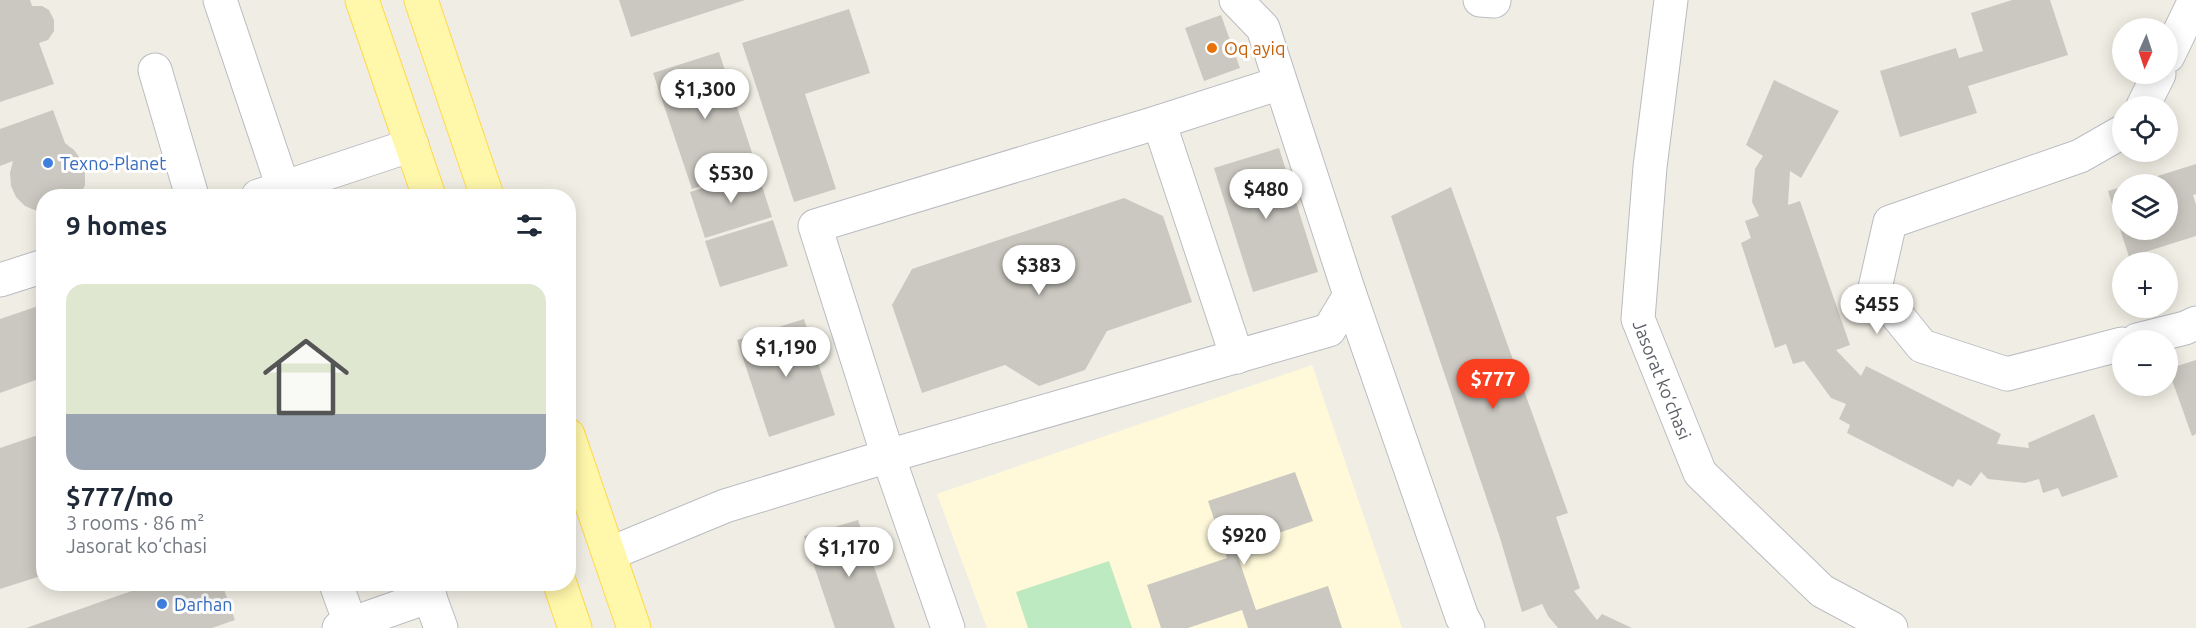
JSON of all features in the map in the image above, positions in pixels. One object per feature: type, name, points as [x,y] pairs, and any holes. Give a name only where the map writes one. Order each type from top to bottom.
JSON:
[{"type":"main road","points":[[362,0],[427,189]]},
{"type":"main road","points":[[421,0],[486,189]]},
{"type":"main road","points":[[576,458],[634,628]]},
{"type":"main road","points":[[562,591],[575,628]]},
{"type":"street","points":[[220,0],[275,189]]},
{"type":"street","points":[[1236,0],[1263,28],[1350,295],[1454,595],[1468,628]]},
{"type":"street","name":"Jasorat ko‘chasi","points":[[1671,0],[1650,167],[1638,319],[1700,473],[1822,591],[1891,628]]},
{"type":"street","points":[[2178,35],[2195,0]]},
{"type":"street","points":[[155,70],[190,189]]},
{"type":"street","points":[[948,628],[888,456],[815,226],[1280,83]]},
{"type":"street","points":[[1159,122],[1237,357]]},
{"type":"street","points":[[2112,138],[2080,156],[1890,222],[1875,288],[1922,346],[2007,374],[2112,347]]},
{"type":"street","points":[[290,189],[412,145]]},
{"type":"street","points":[[0,280],[36,269]]},
{"type":"street","points":[[609,554],[725,506],[888,456],[1329,330],[1350,295]]},
{"type":"street","points":[[2177,330],[2196,323]]},
{"type":"street","points":[[338,591],[347,627],[425,591]]},
{"type":"street","points":[[427,591],[441,628]]},
{"type":"shaded area","points":[[1312,365],[1402,628],[987,628],[937,494]]},
{"type":"green space","points":[[1109,561],[1132,628],[1028,628],[1016,592]]},
{"type":"building","points":[[0,0],[30,0],[32,6],[42,6],[49,10],[54,20],[54,31],[48,40],[39,43],[54,84],[0,102]]},
{"type":"building","points":[[619,0],[745,0],[631,37]]},
{"type":"building","points":[[2012,0],[2050,0],[2068,55],[1968,86],[1977,113],[1900,137],[1880,71],[1956,48],[1959,58],[1983,51],[1971,13]]},
{"type":"building","points":[[849,9],[870,73],[805,94],[836,189],[794,202],[742,43]]},
{"type":"building","name":"Oq ayiq","points":[[1221,15],[1240,68],[1204,81],[1185,28]]},
{"type":"building","points":[[719,52],[757,168],[692,189],[653,73]]},
{"type":"building","points":[[1774,80],[1839,111],[1801,178],[1790,171],[1788,205],[1800,201],[1850,345],[1836,350],[1861,376],[1866,366],[2001,434],[1997,444],[2029,448],[2028,443],[2094,414],[2118,477],[2062,497],[2058,488],[2043,493],[2039,479],[2025,483],[1988,479],[1981,472],[1971,486],[1958,479],[1953,487],[1847,433],[1850,425],[1839,419],[1846,404],[1831,398],[1804,361],[1793,364],[1786,344],[1775,348],[1741,243],[1751,238],[1745,221],[1759,216],[1752,202],[1755,169],[1763,156],[1746,145]]},
{"type":"building","name":"Texno-Planet","points":[[53,110],[65,143],[82,161],[85,172],[83,189],[36,189],[36,211],[25,206],[16,197],[11,186],[10,173],[13,161],[0,166],[0,129]]},
{"type":"building","points":[[1279,148],[1318,272],[1253,292],[1214,168]]},
{"type":"building","points":[[2196,164],[2196,194],[2193,195],[2196,205],[2196,236],[2145,252],[2127,252],[2124,240],[2178,240],[2178,174],[2164,174]]},
{"type":"building","points":[[757,171],[772,217],[705,238],[690,192]]},
{"type":"building","points":[[1451,187],[1568,513],[1556,517],[1580,588],[1574,591],[1597,620],[1602,614],[1632,628],[1558,628],[1542,604],[1522,612],[1500,538],[1391,216]]},
{"type":"building","points":[[2112,190],[2112,204],[2108,191]]},
{"type":"building","points":[[1124,198],[1163,216],[1192,302],[1107,331],[1085,370],[1039,386],[1005,365],[922,393],[892,305],[912,269]]},
{"type":"building","points":[[773,220],[788,266],[720,287],[705,241]]},
{"type":"building","points":[[36,307],[36,380],[0,393],[0,319]]},
{"type":"building","points":[[804,319],[835,415],[769,437],[737,340]]},
{"type":"building","points":[[2196,360],[2196,434],[2192,436],[2178,396],[2178,366]]},
{"type":"building","points":[[36,436],[36,578],[0,589],[0,448]]},
{"type":"building","points":[[1295,472],[1313,521],[1235,548],[1256,610],[1328,586],[1342,628],[1248,628],[1242,610],[1188,628],[1161,628],[1147,585],[1227,558],[1208,501]]},
{"type":"building","points":[[858,520],[895,628],[835,628],[804,536]]},
{"type":"building","name":"Darhan","points":[[132,591],[225,591],[235,620],[212,628],[26,628]]},
{"type":"place","name":"Oq ayiq","points":[[1212,48]]},
{"type":"place","name":"Texno-Planet","points":[[48,163]]},
{"type":"place","name":"Darhan","points":[[162,604]]}]
